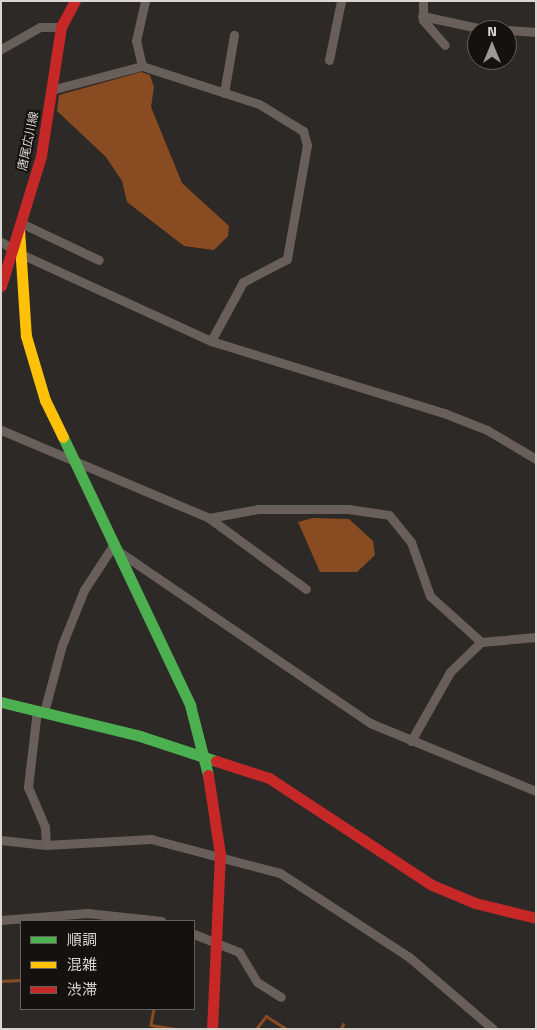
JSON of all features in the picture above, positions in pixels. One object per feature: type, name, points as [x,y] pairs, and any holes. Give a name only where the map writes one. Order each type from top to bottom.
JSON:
[{"type":"street","name":"唐尾広川線","points":[[20,226],[41,156],[61,27],[75,1]]},
{"type":"street","points":[[142,66],[136,41],[144,1]]},
{"type":"street","points":[[329,60],[341,1]]},
{"type":"street","points":[[423,1],[422,16],[445,45]]},
{"type":"street","points":[[422,16],[478,28],[536,32]]},
{"type":"street","points":[[1,49],[40,27],[61,27]]},
{"type":"street","points":[[224,93],[234,35]]},
{"type":"street","points":[[219,63],[229,65]]},
{"type":"street","points":[[51,90],[142,66],[272,111],[302,131],[308,145],[287,258],[243,282],[211,341]]},
{"type":"street","points":[[99,260],[20,226],[18,252],[26,336],[45,400],[190,705],[205,757],[220,854],[218,946],[212,1029]]},
{"type":"street","points":[[1,242],[18,252],[211,341],[444,413],[487,430],[536,459]]},
{"type":"street","points":[[1,286],[18,252]]},
{"type":"street","points":[[1,430],[209,518],[306,588]]},
{"type":"street","points":[[209,518],[258,509],[348,508],[389,515],[411,542],[430,596],[481,642]]},
{"type":"street","points":[[46,845],[45,827],[28,787],[40,711],[62,645],[84,590],[116,548]]},
{"type":"street","points":[[116,548],[370,723],[536,791]]},
{"type":"street","points":[[411,741],[450,672],[481,642],[536,637]]},
{"type":"street","points":[[1,702],[205,757],[278,783],[432,885],[536,918]]},
{"type":"street","points":[[1,840],[46,845],[151,839],[220,854],[280,873],[307,887],[409,957],[493,1029]]},
{"type":"street","points":[[1,920],[87,913],[153,920]]},
{"type":"street","points":[[195,934],[218,946],[239,952],[257,982],[281,997]]},
{"type":"shaded area","points":[[141,72],[150,75],[154,87],[151,107],[182,183],[229,226],[228,236],[214,250],[184,246],[127,202],[122,181],[106,157],[57,111],[59,95]]},
{"type":"shaded area","points":[[313,518],[349,519],[373,541],[375,555],[357,572],[320,572],[298,522]]},
{"type":"waterway","points":[[1,981],[20,980]]},
{"type":"waterway","points":[[154,1010],[151,1025],[177,1029]]},
{"type":"waterway","points":[[256,1029],[266,1016],[287,1029]]},
{"type":"waterway","points":[[341,1029],[343,1024]]},
{"type":"traffic: fast","points":[[63,437],[190,705],[208,775]]},
{"type":"traffic: fast","points":[[1,702],[140,736],[216,761]]},
{"type":"traffic: slow","points":[[19,229],[26,336],[45,400],[63,437]]},
{"type":"traffic: jam","points":[[1,286],[41,156],[61,27],[75,1]]},
{"type":"traffic: jam","points":[[216,761],[269,778],[432,885],[475,903],[536,918]]},
{"type":"traffic: jam","points":[[208,775],[220,854],[212,1029]]}]
